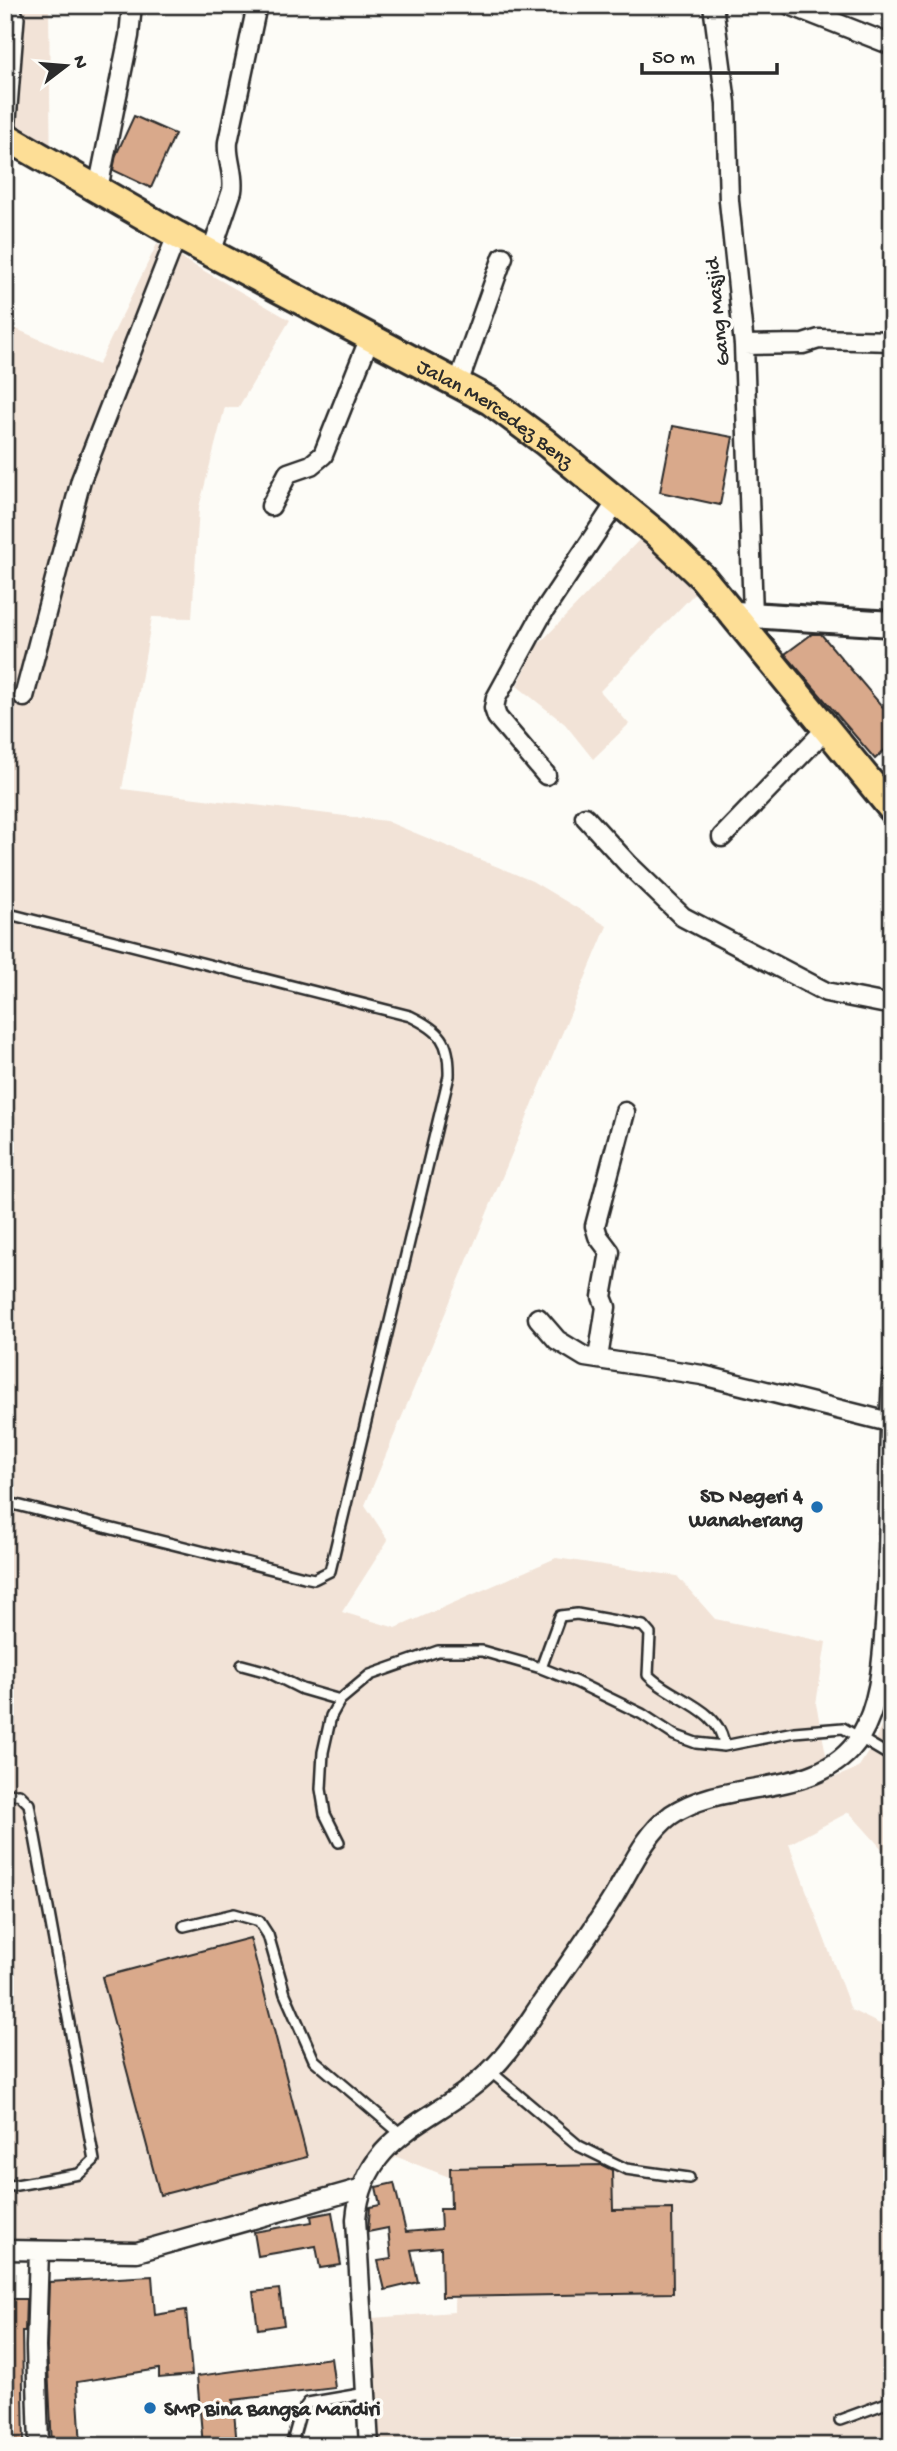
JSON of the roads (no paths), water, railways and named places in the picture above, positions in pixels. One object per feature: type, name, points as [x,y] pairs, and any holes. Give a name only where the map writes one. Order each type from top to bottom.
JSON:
[{"type":"main road","name":"Jalan Mercedez Benz","points":[[7,137],[177,235],[489,401],[618,500],[745,615],[827,729],[892,809]]},
{"type":"street","points":[[98,189],[129,36],[132,5]]},
{"type":"street","points":[[211,253],[234,181],[228,160],[228,142],[257,5]]},
{"type":"street","name":"Gang Masjid","points":[[713,5],[726,103],[729,201],[744,345],[745,615]]},
{"type":"street","points":[[790,5],[892,45]]},
{"type":"street","points":[[24,697],[80,480],[177,235]]},
{"type":"street","points":[[458,384],[503,257]]},
{"type":"street","points":[[271,506],[288,473],[319,461],[323,455],[370,337]]},
{"type":"street","points":[[744,345],[803,344],[819,339],[892,341]]},
{"type":"street","points":[[546,775],[497,717],[494,708],[496,698],[542,614],[618,500]]},
{"type":"street","points":[[745,615],[892,624]]},
{"type":"street","points":[[723,837],[827,729]]},
{"type":"street","points":[[585,817],[652,889],[683,917],[816,988],[892,1005]]},
{"type":"street","points":[[598,1358],[606,1307],[602,1297],[610,1252],[598,1236],[595,1226],[625,1112]]},
{"type":"street","points":[[538,1318],[546,1331],[577,1354],[702,1375],[889,1422]]},
{"type":"street","points":[[369,2446],[356,2219],[359,2189],[379,2157],[401,2134],[490,2071],[514,2042],[661,1824],[671,1815],[701,1801],[824,1770],[859,1737],[877,1693],[881,1674],[890,1573],[889,1422],[892,1377]]},
{"type":"street","points":[[5,2250],[137,2252],[359,2189]]},
{"type":"street","points":[[39,2251],[39,2446]]},
{"type":"lane","points":[[5,7],[16,11],[19,18],[7,137]]},
{"type":"lane","points":[[5,913],[410,1016],[438,1031],[450,1056],[449,1076],[330,1570],[314,1579],[304,1577],[5,1502]]},
{"type":"lane","points":[[541,1668],[560,1616],[577,1614],[643,1626],[650,1634],[648,1675],[713,1721],[722,1735],[724,1746]]},
{"type":"lane","points":[[339,1842],[325,1814],[321,1789],[326,1734],[340,1700],[370,1675],[438,1651],[482,1651],[541,1668],[642,1714],[674,1735],[696,1743],[724,1746],[834,1727],[843,1728],[892,1757]]},
{"type":"lane","points":[[242,1665],[268,1672],[302,1689],[340,1700]]},
{"type":"lane","points":[[5,1794],[19,1794],[29,1804],[94,2160],[79,2174],[5,2187]]},
{"type":"lane","points":[[184,1926],[234,1914],[259,1922],[268,1935],[285,1994],[314,2060],[401,2134]]},
{"type":"lane","points":[[490,2071],[579,2146],[625,2169],[689,2178]]},
{"type":"lane","points":[[291,2446],[300,2414],[308,2403],[366,2393]]},
{"type":"lane","points":[[840,2420],[892,2401]]},
{"type":"place","name":"SD Negeri 4 Wanaherang","points":[[817,1507]]},
{"type":"place","name":"SMP Bina Bangsa Mandiri","points":[[150,2408]]}]
